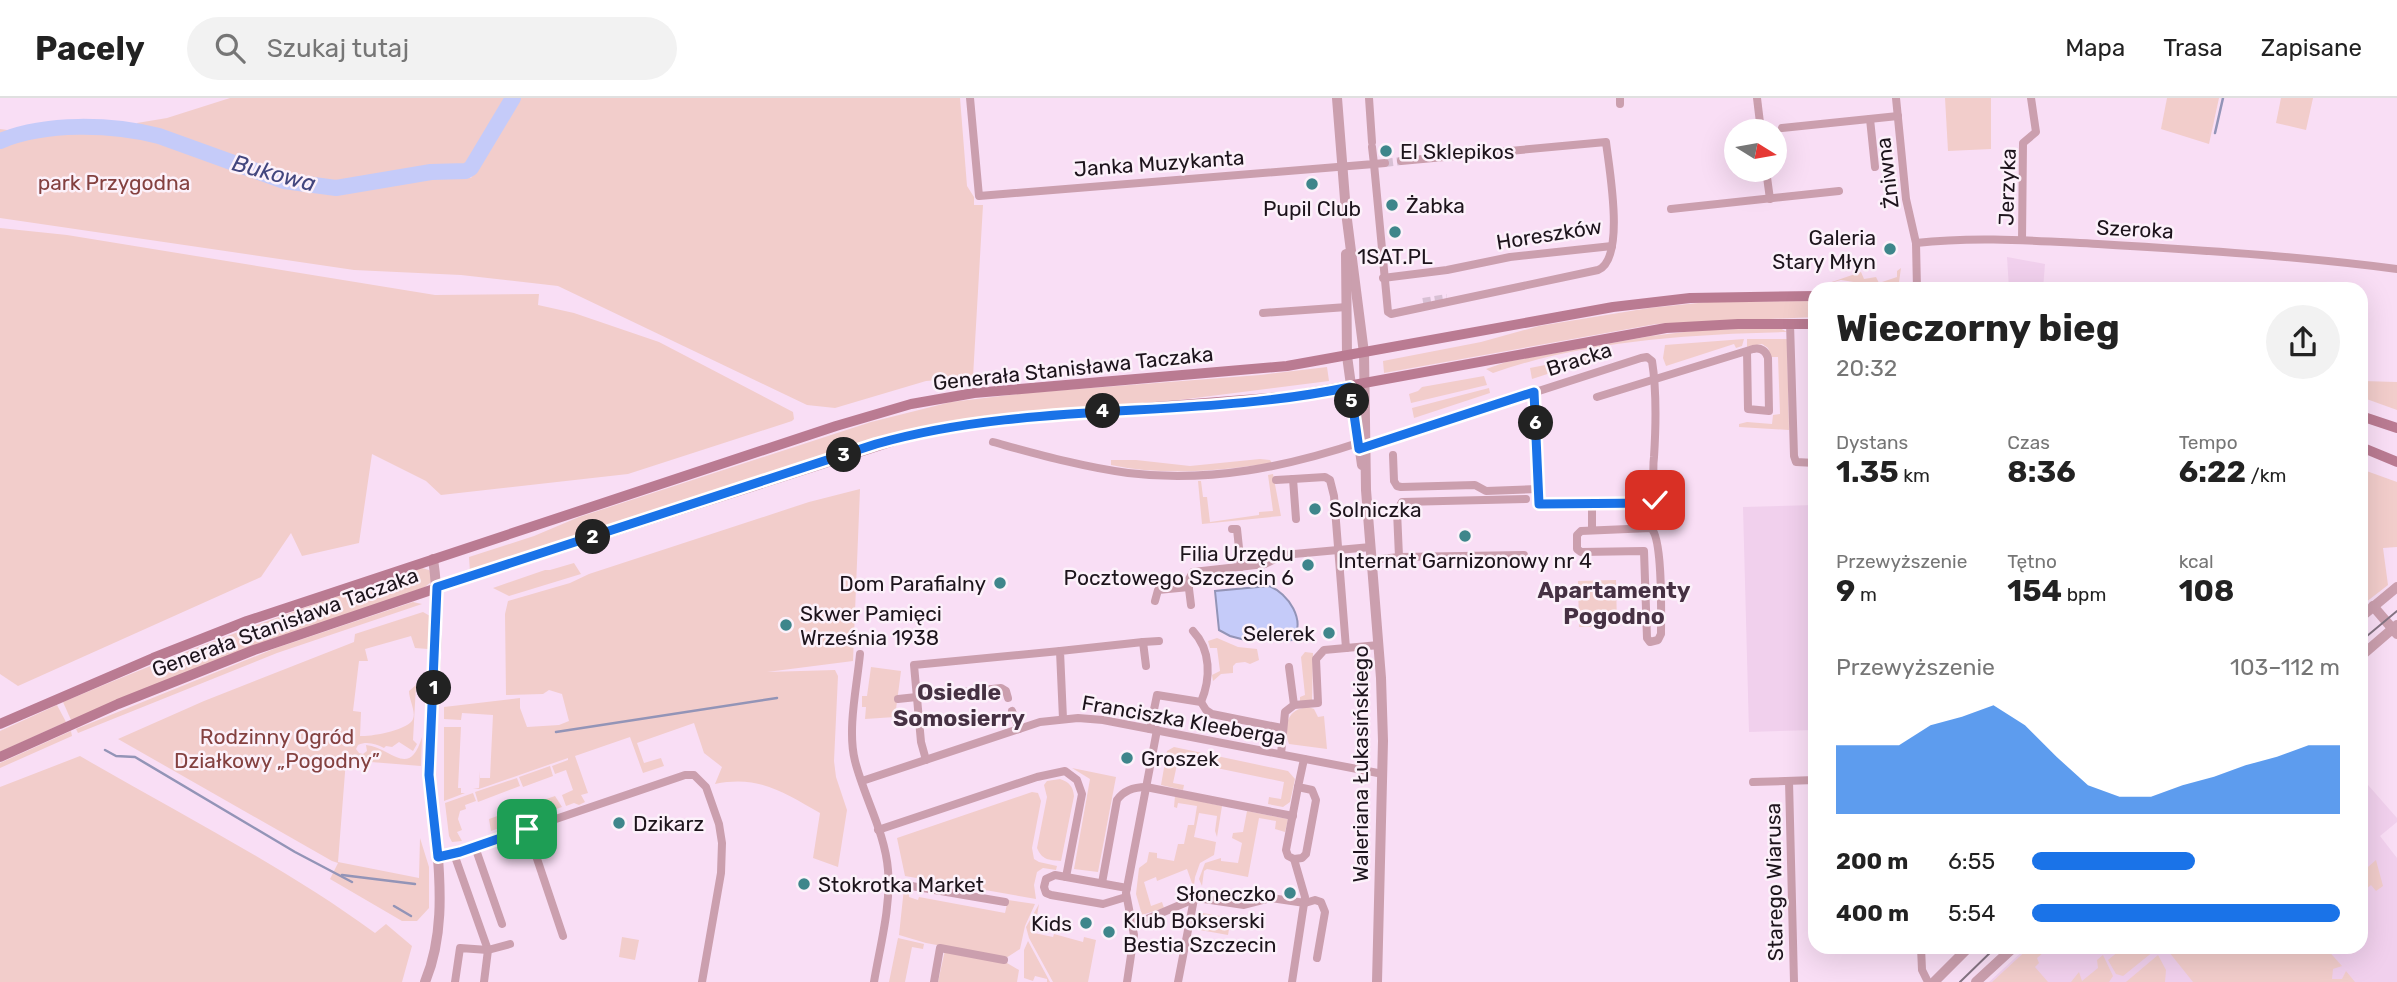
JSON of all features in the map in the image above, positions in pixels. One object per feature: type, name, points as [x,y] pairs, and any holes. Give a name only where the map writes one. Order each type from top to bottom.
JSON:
[{"type":"main road","name":"Generała Stanisława Taczaka","points":[[0,724],[200,639],[304,601],[856,420],[927,401],[1011,388],[1263,369],[1644,303],[1716,297],[1808,296]]},
{"type":"main road","name":"Generała Stanisława Taczaka","points":[[0,757],[118,704],[220,663],[437,587],[876,444],[936,429],[1024,417],[1276,398],[1350,387],[1666,328],[1808,324]]},
{"type":"main road","points":[[2368,418],[2397,428]]},
{"type":"main road","points":[[2368,450],[2397,462]]},
{"type":"street","name":"Janka Muzykanta","points":[[970,98],[979,196],[1342,167]]},
{"type":"street","name":"Waleriana Łukasińskiego","points":[[1337,98],[1346,212],[1364,353],[1366,383],[1363,445],[1379,645],[1383,774],[1377,982]]},
{"type":"street","points":[[1369,98],[1383,278],[1386,306],[1391,314],[1598,270],[1608,263],[1612,246]]},
{"type":"street","points":[[1757,98],[1760,119]]},
{"type":"street","name":"Żniwna","points":[[1896,98],[1906,198],[1916,243]]},
{"type":"street","name":"Jerzyka","points":[[2022,240],[2023,143],[2036,132],[2031,98]]},
{"type":"street","points":[[1787,127],[1898,116]]},
{"type":"street","points":[[1870,119],[1875,167]]},
{"type":"street","name":"Horeszków","points":[[1383,278],[1447,270],[1510,257],[1612,246],[1614,224],[1606,142],[1401,161]]},
{"type":"street","points":[[1342,167],[1385,163]]},
{"type":"street","points":[[1768,182],[1770,199]]},
{"type":"street","points":[[1671,209],[1839,191]]},
{"type":"street","name":"Waleriana Łukasińskiego","points":[[1346,212],[1347,356],[1350,387],[1363,445]]},
{"type":"street","name":"Szeroka","points":[[1916,243],[1955,239],[2022,240],[2264,254],[2397,269]]},
{"type":"street","points":[[1916,243],[1917,282]]},
{"type":"street","points":[[1581,277],[1600,274],[1613,266],[1615,258],[1612,246]]},
{"type":"street","points":[[1386,306],[1391,309],[1423,302]]},
{"type":"street","points":[[1263,313],[1347,307]]},
{"type":"street","points":[[1790,323],[1794,456],[1796,462],[1808,463]]},
{"type":"street","points":[[1597,397],[1747,352],[1760,349],[1767,355],[1769,411],[1748,409],[1747,352]]},
{"type":"street","name":"Bracka","points":[[993,442],[1114,471],[1219,475],[1295,462],[1363,445],[1641,358],[1650,359],[1654,380]]},
{"type":"street","points":[[1534,392],[1537,489],[1538,502],[1541,505],[1654,502],[1654,380]]},
{"type":"street","points":[[1393,455],[1394,481],[1401,487],[1475,485],[1486,491],[1537,489]]},
{"type":"street","points":[[1276,480],[1325,477],[1330,480],[1334,496],[1346,648]]},
{"type":"street","points":[[1293,480],[1296,519]]},
{"type":"street","points":[[1399,557],[1397,511],[1402,502],[1527,499]]},
{"type":"street","points":[[1592,504],[1592,530]]},
{"type":"street","points":[[1651,528],[1655,531],[1659,552],[1661,634],[1654,642],[1647,638],[1644,551],[1579,552],[1579,532],[1592,530],[1651,528]]},
{"type":"street","points":[[1232,529],[1237,529],[1241,566]]},
{"type":"street","points":[[1191,605],[1189,577],[1193,572],[1265,564],[1283,555],[1371,547]]},
{"type":"street","points":[[1372,560],[1399,557],[1524,555]]},
{"type":"street","points":[[426,980],[439,933],[438,857],[429,775],[437,587],[433,559]]},
{"type":"street","points":[[1155,600],[1156,593],[1161,589],[1189,587]]},
{"type":"street","points":[[2368,611],[2397,587]]},
{"type":"street","points":[[2368,651],[2396,629],[2373,607]]},
{"type":"street","points":[[1193,631],[1203,641],[1206,656],[1208,677],[1201,702],[1206,710],[1212,714],[1282,728]]},
{"type":"street","points":[[926,760],[921,743],[914,665],[1159,641]]},
{"type":"street","points":[[1143,642],[1146,666]]},
{"type":"street","points":[[1281,754],[1285,712],[1294,705],[1318,703],[1316,659],[1324,650],[1379,645]]},
{"type":"street","points":[[1060,651],[1063,719]]},
{"type":"street","points":[[860,654],[853,736],[855,760],[878,830],[887,865],[888,882],[874,982]]},
{"type":"street","points":[[1289,667],[1294,705]]},
{"type":"street","points":[[898,699],[1001,688],[1006,691],[1008,698]]},
{"type":"street","points":[[1128,982],[1133,957],[1133,925],[1126,893],[1146,787],[1157,695],[1201,702]]},
{"type":"street","points":[[1012,711],[1019,729]]},
{"type":"street","name":"Franciszka Kleeberga","points":[[862,781],[1019,729],[1063,719],[1095,719],[1383,774]]},
{"type":"street","points":[[1298,787],[1312,790],[1316,800],[1306,854],[1302,858],[1294,859],[1288,856],[1286,850],[1298,787],[1304,759]]},
{"type":"street","points":[[878,830],[1055,771],[1065,771],[1077,780],[1082,794],[1066,877]]},
{"type":"street","points":[[438,857],[454,854],[685,775],[694,775],[706,786],[719,824],[722,859],[702,982]]},
{"type":"street","name":"Starego Wiarusa","points":[[1753,782],[1808,780]]},
{"type":"street","name":"Starego Wiarusa","points":[[1789,781],[1794,982]]},
{"type":"street","points":[[1101,884],[1117,800],[1129,790],[1146,787],[1293,816]]},
{"type":"street","points":[[527,829],[563,936]]},
{"type":"street","points":[[475,847],[502,924]]},
{"type":"street","points":[[454,854],[488,950],[484,982]]},
{"type":"street","points":[[1292,982],[1305,903],[1304,890],[1294,859]]},
{"type":"street","points":[[1048,877],[1066,877],[1101,884],[1126,893],[1100,904],[1051,895],[1044,890],[1048,877]]},
{"type":"street","points":[[888,882],[1005,902]]},
{"type":"street","points":[[1133,925],[1194,899],[1244,905],[1271,898],[1305,903],[1318,900],[1325,908],[1317,958]]},
{"type":"street","points":[[1178,982],[1194,899]]},
{"type":"street","points":[[455,982],[460,948],[488,950],[510,944]]},
{"type":"street","points":[[934,982],[940,948],[1004,960]]},
{"type":"street","points":[[1921,954],[1922,970],[1931,982],[1961,954]]},
{"type":"street","points":[[1976,982],[2006,954]]},
{"type":"shaded area","points":[[2007,257],[2045,264],[2044,282],[2009,282]]},
{"type":"shaded area","points":[[1808,505],[1808,730],[1749,732],[1743,507]]},
{"type":"shaded area","points":[[2368,785],[2397,818],[2397,822],[2380,836],[2397,858],[2397,982],[1989,982],[2019,954],[2368,954]]},
{"type":"green space","name":"park Przygodna","points":[[230,98],[509,98],[463,168],[463,177],[471,178],[520,98],[960,98],[967,186],[974,197],[974,205],[983,205],[973,377],[926,381],[835,408],[807,405],[558,286],[461,275],[354,270],[0,218],[0,129],[15,131],[15,138],[76,131],[138,134],[137,123],[167,118]]},
{"type":"green space","points":[[1945,98],[1991,98],[1991,149],[1948,151]]},
{"type":"green space","points":[[2167,98],[2219,98],[2209,144],[2161,129]]},
{"type":"green space","points":[[2281,98],[2313,98],[2306,130],[2276,123]]},
{"type":"green space","points":[[0,228],[67,235],[435,295],[539,294],[538,305],[574,313],[659,342],[793,412],[794,419],[628,474],[441,495],[426,481],[372,454],[359,543],[302,556],[291,533],[261,577],[18,686],[0,674]]},
{"type":"green space","points":[[1901,268],[1899,282],[1882,282],[1897,277],[1897,271]]},
{"type":"green space","points":[[1861,272],[1864,279],[1876,277],[1878,282],[1832,282]]},
{"type":"green space","points":[[1808,301],[1808,317],[1656,324],[1384,373],[1383,361],[1481,342],[1539,326],[1649,308],[1708,302]]},
{"type":"green space","points":[[1780,328],[1787,332],[1638,341],[1563,353],[1493,373],[1486,369],[1506,362],[1651,336],[1701,330]]},
{"type":"green space","points":[[1744,339],[1742,346],[1736,348],[1734,344],[1666,366],[1663,358],[1665,345]]},
{"type":"green space","points":[[1747,339],[1787,339],[1789,430],[1739,427],[1739,424],[1747,422],[1772,424],[1773,415],[1780,414],[1778,357],[1771,357],[1768,348],[1762,344],[1747,347]]},
{"type":"green space","points":[[1606,355],[1532,379],[1530,368]]},
{"type":"green space","points":[[1327,367],[1329,381],[1171,401],[989,415],[934,424],[874,440],[470,572],[469,557],[534,536],[579,517],[871,422],[951,402]]},
{"type":"green space","points":[[1484,376],[1487,385],[1411,403],[1409,394],[1422,387]]},
{"type":"green space","points":[[2368,381],[2397,382],[2397,410],[2368,400]]},
{"type":"green space","points":[[1489,388],[1490,393],[1414,418],[1412,408]]},
{"type":"green space","points":[[1111,460],[1190,466],[1270,460],[1272,463],[1191,471],[1111,465]]},
{"type":"green space","points":[[2368,472],[2397,482],[2397,547],[2383,548],[2388,585],[2368,601]]},
{"type":"green space","points":[[1273,474],[1281,516],[1202,524],[1198,481],[1201,481],[1203,497],[1207,497],[1210,522],[1273,511],[1268,475]]},
{"type":"green space","points":[[860,489],[853,661],[767,672],[835,670],[838,676],[834,761],[836,777],[847,810],[838,867],[813,858],[820,813],[770,787],[745,782],[715,784],[722,767],[704,753],[694,723],[637,743],[644,763],[661,758],[664,766],[643,773],[630,737],[575,756],[588,793],[581,795],[585,802],[579,805],[574,803],[566,806],[562,795],[573,790],[566,770],[555,774],[552,766],[568,758],[479,789],[473,789],[479,788],[480,771],[480,778],[490,778],[493,715],[462,713],[461,720],[444,719],[444,707],[520,698],[520,708],[527,727],[559,725],[569,721],[562,694],[549,690],[543,694],[506,695],[505,614],[508,601],[570,583],[589,574],[809,502]]},
{"type":"green space","points":[[574,563],[581,574],[509,596],[493,588],[545,570]]},
{"type":"green space","points":[[422,568],[429,570],[432,575],[431,582],[425,587],[71,720],[63,702],[241,631]]},
{"type":"green space","points":[[1616,580],[1617,626],[1579,627],[1578,581]]},
{"type":"green space","points":[[413,602],[422,604],[277,653],[78,733],[76,729],[276,648]]},
{"type":"green space","name":"Rodzinny Ogród Działkowy „Pogodny”","points":[[423,612],[430,616],[428,649],[415,648],[411,636],[365,649],[368,661],[359,661],[353,711],[361,712],[360,736],[397,729],[413,719],[409,691],[416,685],[413,740],[417,744],[413,751],[399,742],[384,748],[365,743],[358,745],[356,749],[363,754],[367,751],[366,745],[405,759],[417,750],[422,737],[421,766],[346,760],[338,862],[419,878],[420,838],[429,867],[429,908],[417,921],[402,921],[330,879],[338,863],[118,739],[204,701],[354,642],[355,634]]},
{"type":"green space","points":[[1217,638],[1238,647],[1257,649],[1259,660],[1250,664],[1236,663],[1233,673],[1221,674],[1213,681],[1212,675],[1220,671],[1217,648],[1210,648],[1208,641]]},
{"type":"green space","points":[[1305,652],[1313,653],[1312,701],[1300,701],[1300,697],[1305,695],[1301,657]]},
{"type":"green space","points":[[871,667],[901,671],[895,717],[865,719],[866,707],[862,707],[862,696],[867,696]]},
{"type":"green space","points":[[57,705],[66,722],[0,752],[0,731]]},
{"type":"green space","points":[[1308,707],[1314,709],[1318,717],[1324,716],[1327,749],[1289,744],[1286,731],[1288,720],[1295,711]]},
{"type":"green space","points":[[444,727],[461,727],[458,788],[461,788],[461,793],[465,793],[444,801]]},
{"type":"green space","points":[[71,731],[72,736],[0,768],[0,763]]},
{"type":"green space","points":[[1174,747],[1288,771],[1295,779],[1290,802],[1283,807],[1268,804],[1269,797],[1281,799],[1284,782],[1178,760],[1173,783],[1184,785],[1183,790],[1161,785],[1167,751]]},
{"type":"green space","name":"Rodzinny Ogród Działkowy „Pogodny”","points":[[80,756],[267,862],[375,933],[386,924],[412,946],[402,982],[0,982],[0,787]]},
{"type":"green space","points":[[550,766],[553,776],[523,787],[519,777]]},
{"type":"green space","points":[[1072,768],[1116,777],[1098,872],[1074,869],[1090,779]]},
{"type":"green space","points":[[517,778],[520,786],[478,802],[475,792]]},
{"type":"green space","points":[[1060,779],[1070,785],[1074,796],[1061,861],[1046,859],[1037,848],[1047,797],[1044,785],[1047,781]]},
{"type":"green space","points":[[1032,792],[1038,793],[1041,801],[1032,848],[1034,859],[1057,866],[1056,870],[1043,868],[1037,872],[1034,885],[1036,899],[905,876],[897,838]]},
{"type":"green space","points":[[473,793],[476,801],[465,805],[466,809],[460,811],[458,819],[462,830],[457,832],[462,841],[452,842],[445,803]]},
{"type":"green space","points":[[555,796],[562,807],[533,817],[529,805]]},
{"type":"green space","points":[[1175,796],[1222,806],[1217,837],[1217,816],[1199,813],[1194,837],[1216,842],[1214,855],[1200,863],[1193,895],[1187,896],[1185,889],[1193,886],[1187,869],[1157,881],[1156,877],[1144,882],[1151,906],[1162,902],[1164,908],[1142,915],[1136,894],[1139,868],[1147,862],[1149,852],[1157,853],[1157,858],[1174,861],[1178,844],[1184,844],[1188,825],[1194,825],[1197,806],[1178,803],[1177,808],[1174,807]]},
{"type":"green space","points":[[523,807],[529,818],[491,831],[489,819]]},
{"type":"green space","points":[[1247,811],[1288,819],[1285,832],[1275,829],[1276,821],[1259,818],[1248,877],[1207,869],[1204,871],[1202,886],[1199,879],[1205,863],[1221,858],[1221,861],[1238,863],[1242,843],[1232,838],[1233,833],[1243,832]]},
{"type":"green space","points":[[2376,860],[2383,886],[2376,891],[2371,885],[2368,887],[2368,867]]},
{"type":"green space","points":[[904,888],[909,888],[909,897],[918,900],[919,897],[1005,913],[1008,900],[1035,904],[1025,926],[1020,949],[1006,958],[926,943],[899,935]]},
{"type":"green space","points":[[1039,904],[1034,933],[1053,937],[1054,934],[1083,942],[1084,937],[1096,940],[1088,982],[1053,982],[1029,938],[1026,927]]},
{"type":"green space","points":[[1203,913],[1231,918],[1228,935],[1200,930]]},
{"type":"green space","points":[[622,937],[639,940],[635,960],[619,957]]},
{"type":"green space","points":[[898,938],[924,944],[923,949],[912,947],[905,982],[889,982]]},
{"type":"green space","points":[[1028,941],[1050,982],[1035,976],[1033,981],[1024,978],[1024,950]]},
{"type":"green space","points":[[945,950],[1007,963],[1019,970],[1017,982],[938,982]]},
{"type":"green space","points":[[2022,954],[2042,954],[2037,958],[2039,963],[2035,967],[2048,982],[1992,982]]},
{"type":"green space","points":[[2115,954],[2150,954],[2123,976],[2116,974],[2108,960]]},
{"type":"green space","points":[[2171,954],[2331,954],[2342,966],[2333,969],[2332,979],[2342,979],[2346,971],[2355,982],[2193,982]]},
{"type":"green space","points":[[2103,955],[2113,976],[2109,982],[2071,982],[2079,972],[2082,981],[2098,968],[2097,960]]},
{"type":"green space","points":[[2158,955],[2166,970],[2165,982],[2126,982]]},
{"type":"water","points":[[1269,586],[1283,595],[1293,608],[1297,625],[1292,640],[1277,640],[1260,630],[1251,635],[1249,641],[1219,630],[1215,591]]},
{"type":"waterway","name":"Bukowa","points":[[0,141],[58,128],[120,129],[159,136],[284,181],[336,188],[431,172],[466,171],[471,168],[513,98]]},
{"type":"waterway","points":[[2215,133],[2223,98]]},
{"type":"waterway","points":[[556,732],[777,698]]},
{"type":"waterway","points":[[105,750],[116,756],[135,757],[295,852],[352,882]]},
{"type":"waterway","points":[[342,875],[415,884]]},
{"type":"waterway","points":[[394,906],[411,916]]},
{"type":"tunnel","points":[[1385,163],[1401,161]]},
{"type":"tunnel","points":[[1423,302],[1447,298]]},
{"type":"tram line","points":[[2368,635],[2397,611]]},
{"type":"tram line","points":[[1960,982],[1989,954]]},
{"type":"place","name":"El Sklepikos","points":[[1386,151]]},
{"type":"place","name":"Pupil Club","points":[[1312,184]]},
{"type":"place","name":"Żabka","points":[[1392,205]]},
{"type":"place","name":"1SAT.PL","points":[[1395,232]]},
{"type":"place","name":"Galeria Stary Młyn","points":[[1890,249]]},
{"type":"place","name":"Solniczka","points":[[1315,509]]},
{"type":"place","name":"Internat Garnizonowy nr 4","points":[[1465,536]]},
{"type":"place","name":"Filia Urzędu Pocztowego Szczecin 6","points":[[1308,565]]},
{"type":"place","name":"Dom Parafialny","points":[[1000,583]]},
{"type":"place","name":"Skwer Pamięci Września 1938","points":[[786,625]]},
{"type":"place","name":"Selerek","points":[[1329,633]]},
{"type":"place","name":"Groszek","points":[[1127,758]]},
{"type":"place","name":"Dzikarz","points":[[619,823]]},
{"type":"place","name":"Stokrotka Market","points":[[804,884]]},
{"type":"place","name":"Słoneczko","points":[[1290,893]]},
{"type":"place","name":"Kids","points":[[1086,923]]},
{"type":"place","name":"Klub Bokserski Bestia Szczecin","points":[[1109,932]]},
{"type":"district","name":"Apartamenty Pogodno","points":[[1614,603]]},
{"type":"district","name":"Osiedle Somosierry","points":[[959,705]]},
{"type":"route","points":[[527,829],[438,857],[429,775],[437,587],[876,444],[936,429],[992,420],[1276,398],[1350,387],[1359,449],[1534,392],[1539,504],[1652,503],[1655,500]]}]
